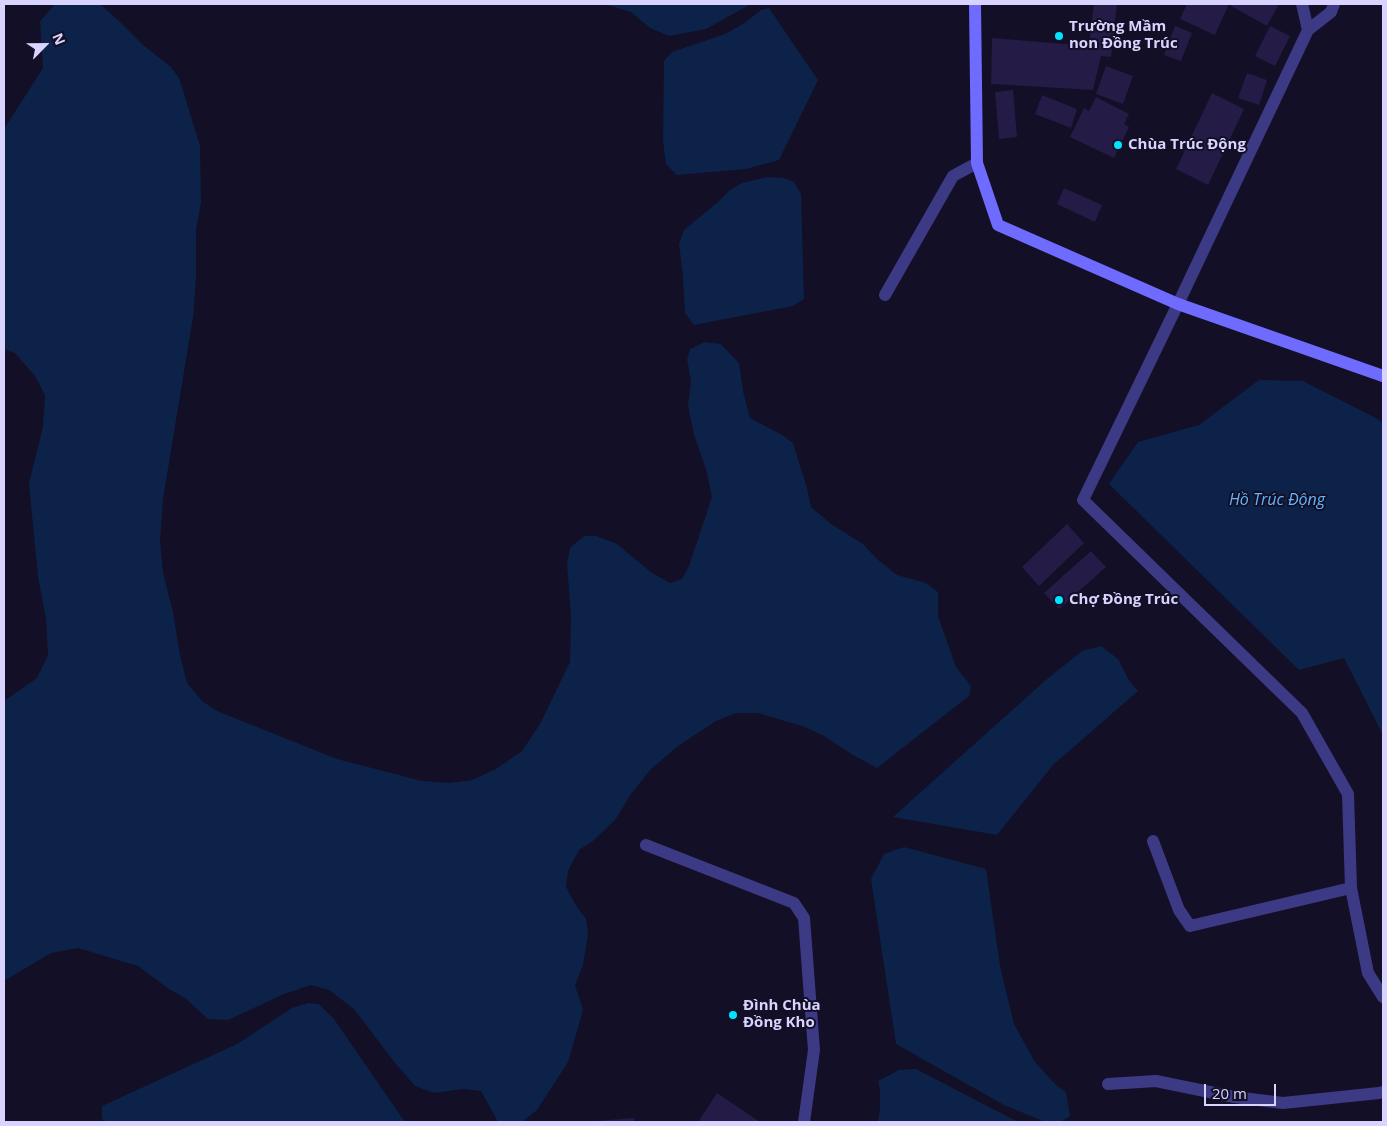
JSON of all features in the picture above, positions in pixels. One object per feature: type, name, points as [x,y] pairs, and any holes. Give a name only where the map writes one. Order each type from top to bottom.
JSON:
[{"type":"street","points":[[975,4],[978,163],[998,225],[1178,304],[1383,376]]},
{"type":"street","points":[[1302,4],[1308,30]]},
{"type":"street","points":[[1334,4],[1331,12],[1308,30],[1083,500],[1302,713],[1348,794],[1351,888],[1368,973],[1383,998]]},
{"type":"street","points":[[885,295],[953,176],[978,163]]},
{"type":"street","points":[[1153,841],[1179,910],[1190,926],[1351,888]]},
{"type":"street","points":[[646,845],[794,903],[804,918],[814,1050],[804,1122]]},
{"type":"street","points":[[1108,1084],[1156,1081],[1234,1097],[1283,1103],[1383,1092]]},
{"type":"water","points":[[55,4],[100,4],[143,45],[171,67],[179,78],[200,146],[201,202],[196,231],[196,279],[193,317],[163,499],[160,540],[163,573],[187,683],[202,701],[217,711],[337,759],[422,781],[450,783],[472,780],[496,769],[522,751],[540,724],[570,662],[571,616],[567,564],[570,548],[584,536],[596,536],[617,544],[652,573],[670,583],[682,579],[689,566],[712,497],[706,469],[694,435],[688,405],[691,381],[687,359],[690,349],[705,342],[721,344],[739,363],[743,391],[750,418],[793,443],[811,507],[831,524],[863,544],[877,559],[897,575],[926,583],[938,592],[938,616],[956,667],[971,686],[969,696],[877,768],[824,736],[805,727],[758,713],[736,713],[716,721],[678,746],[651,769],[631,794],[615,820],[593,841],[579,850],[568,871],[566,887],[586,919],[588,934],[583,965],[575,985],[583,1010],[568,1062],[537,1110],[522,1122],[498,1122],[481,1091],[463,1089],[434,1093],[415,1086],[354,1009],[329,990],[311,985],[284,994],[228,1020],[208,1019],[185,998],[169,989],[138,966],[78,948],[51,953],[4,981],[4,701],[37,678],[48,655],[46,619],[38,577],[29,483],[43,427],[45,395],[35,376],[15,353],[4,349],[4,129],[43,68],[40,21]]},
{"type":"water","points":[[604,4],[751,4],[706,29],[669,36],[650,28],[631,12]]},
{"type":"water","points":[[769,8],[818,80],[779,160],[746,169],[677,175],[666,164],[663,141],[664,61],[672,52],[725,34],[743,24],[761,10]]},
{"type":"water","points":[[767,177],[784,178],[794,182],[801,194],[804,299],[793,306],[694,325],[685,313],[679,244],[684,230],[730,190],[742,183]]},
{"type":"water","name":"Hồ Trúc Động","points":[[1259,380],[1303,381],[1378,419],[1383,424],[1383,735],[1344,658],[1299,670],[1109,484],[1138,442],[1199,425]]},
{"type":"water","points":[[1101,646],[1118,659],[1130,682],[1138,691],[1053,765],[997,835],[893,817],[1047,679],[1082,651]]},
{"type":"water","points":[[904,847],[986,869],[1000,966],[1014,1024],[1035,1062],[1055,1084],[1066,1092],[1070,1116],[1060,1122],[1045,1122],[1004,1105],[896,1044],[871,879],[884,854]]},
{"type":"water","points":[[308,1003],[319,1004],[334,1019],[405,1122],[108,1122],[102,1119],[102,1106],[237,1044],[292,1008]]},
{"type":"water","points":[[916,1069],[1018,1122],[878,1122],[880,1091],[878,1081],[899,1070]]},
{"type":"building","points":[[1094,4],[1117,4],[1111,57],[1101,56],[1093,90],[991,84],[992,38],[1089,46]]},
{"type":"building","points":[[1187,4],[1229,4],[1215,35],[1180,19]]},
{"type":"building","points":[[1233,4],[1274,4],[1278,6],[1267,26],[1231,6]]},
{"type":"building","points":[[1175,26],[1192,33],[1181,61],[1164,55]]},
{"type":"building","points":[[1270,26],[1290,36],[1275,66],[1255,56]]},
{"type":"building","points":[[1106,66],[1133,76],[1123,104],[1096,94]]},
{"type":"building","points":[[1247,73],[1267,80],[1259,105],[1238,98]]},
{"type":"building","points":[[1013,90],[1017,137],[999,139],[995,92]]},
{"type":"building","points":[[1212,93],[1244,109],[1208,185],[1176,169]]},
{"type":"building","points":[[1042,95],[1077,109],[1071,128],[1035,114]]},
{"type":"building","points":[[1096,97],[1129,114],[1124,124],[1129,127],[1114,158],[1070,137],[1084,108],[1089,111]]},
{"type":"building","points":[[1064,188],[1102,205],[1095,222],[1057,204]]},
{"type":"building","points":[[1067,524],[1084,543],[1039,586],[1022,567]]},
{"type":"building","points":[[1091,551],[1106,567],[1059,609],[1044,593]]},
{"type":"building","points":[[717,1093],[760,1122],[698,1122]]},
{"type":"building","points":[[634,1118],[634,1122],[595,1122],[595,1121]]},
{"type":"place","name":"Trường Mầm non Đồng Trúc","points":[[1059,36]]},
{"type":"place","name":"Chùa Trúc Động","points":[[1118,145]]},
{"type":"place","name":"Chợ Đồng Trúc","points":[[1059,600]]},
{"type":"place","name":"Đình Chùa Đồng Kho","points":[[733,1015]]}]
